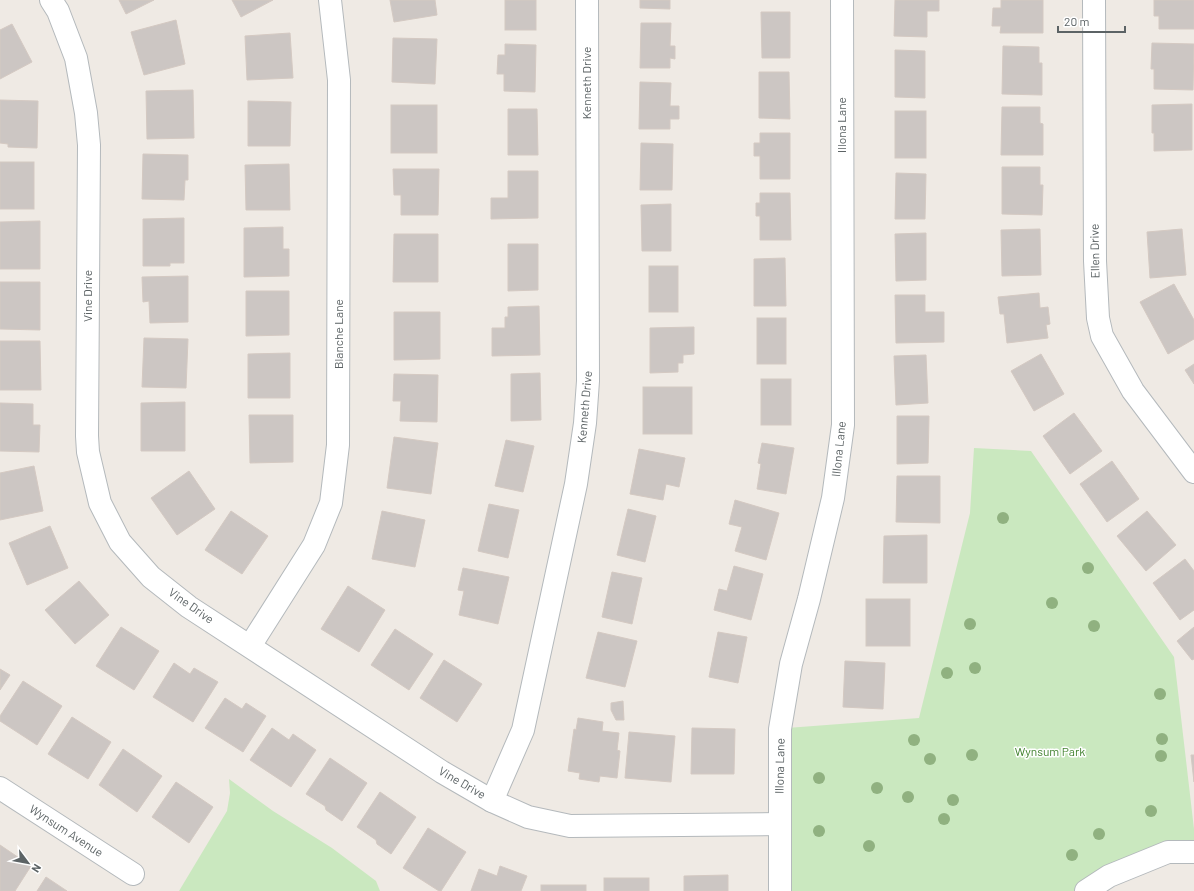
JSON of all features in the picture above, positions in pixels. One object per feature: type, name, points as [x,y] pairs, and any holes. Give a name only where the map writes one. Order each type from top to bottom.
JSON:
[{"type":"street","name":"Vine Drive","points":[[51,0],[58,11],[76,58],[89,145],[88,452],[100,503],[120,542],[151,578],[190,607],[442,772],[492,801],[528,817],[570,826],[779,824]]},
{"type":"street","name":"Blanche Lane","points":[[250,646],[314,545],[331,503],[338,445],[339,80],[330,0]]},
{"type":"street","name":"Kenneth Drive","points":[[492,801],[523,730],[576,484],[585,423],[588,381],[587,0]]},
{"type":"street","name":"Illona Lane","points":[[780,891],[780,729],[791,664],[809,599],[833,498],[843,425],[842,0]]},
{"type":"street","name":"Ellen Drive","points":[[1094,0],[1095,254],[1098,318],[1102,336],[1133,391],[1194,472]]},
{"type":"street","name":"Wynsum Avenue","points":[[0,788],[133,874]]},
{"type":"street","points":[[1086,891],[1109,876],[1168,852],[1194,852]]},
{"type":"green space","name":"Wynsum Park","points":[[974,448],[1031,451],[1174,657],[1194,829],[1194,844],[1085,891],[786,891],[787,728],[919,718],[970,513]]},
{"type":"green space","points":[[229,779],[273,811],[332,848],[376,881],[380,891],[179,891],[227,811],[230,793]]},
{"type":"building","points":[[119,0],[154,0],[126,14]]},
{"type":"building","points":[[232,0],[273,0],[241,17]]},
{"type":"building","points":[[390,0],[435,0],[437,15],[394,22]]},
{"type":"building","points":[[505,0],[536,0],[536,30],[505,30]]},
{"type":"building","points":[[640,0],[670,0],[670,9],[640,8]]},
{"type":"building","points":[[895,0],[939,0],[939,11],[927,11],[927,37],[894,36]]},
{"type":"building","points":[[1001,0],[1043,0],[1043,33],[1000,33],[1001,26],[992,26],[993,8],[1001,8]]},
{"type":"building","points":[[1154,0],[1194,0],[1194,29],[1159,29],[1159,16],[1154,16]]},
{"type":"building","points":[[761,12],[790,12],[790,58],[762,58]]},
{"type":"building","points":[[176,20],[185,64],[144,75],[131,32]]},
{"type":"building","points":[[641,23],[671,23],[670,46],[675,46],[675,59],[670,58],[670,68],[640,68]]},
{"type":"building","points":[[12,24],[32,62],[0,79],[0,30]]},
{"type":"building","points":[[290,33],[293,78],[247,80],[245,36]]},
{"type":"building","points":[[393,38],[437,39],[435,84],[392,82]]},
{"type":"building","points":[[1152,43],[1194,44],[1193,90],[1154,89],[1154,69],[1151,69]]},
{"type":"building","points":[[505,44],[536,45],[535,92],[504,91],[504,74],[497,74],[498,55],[505,55]]},
{"type":"building","points":[[1003,46],[1039,47],[1039,63],[1042,63],[1042,95],[1002,94]]},
{"type":"building","points":[[895,50],[925,51],[925,98],[895,97]]},
{"type":"building","points":[[759,72],[789,72],[790,119],[759,118]]},
{"type":"building","points":[[640,82],[671,83],[670,106],[679,106],[679,119],[670,119],[670,129],[639,129]]},
{"type":"building","points":[[193,90],[194,138],[147,139],[146,91]]},
{"type":"building","points":[[0,100],[38,101],[37,148],[8,147],[8,144],[0,143]]},
{"type":"building","points":[[248,101],[291,102],[290,146],[248,146]]},
{"type":"building","points":[[1192,104],[1192,150],[1154,151],[1154,133],[1152,133],[1152,105]]},
{"type":"building","points":[[391,105],[437,105],[437,153],[391,153]]},
{"type":"building","points":[[1002,107],[1040,107],[1040,123],[1043,124],[1043,155],[1001,155]]},
{"type":"building","points":[[508,109],[537,109],[538,155],[508,155]]},
{"type":"building","points":[[895,111],[926,111],[926,158],[895,158]]},
{"type":"building","points":[[760,133],[790,133],[790,179],[760,179],[760,156],[754,156],[754,143],[760,143]]},
{"type":"building","points":[[641,143],[673,144],[672,190],[640,190]]},
{"type":"building","points":[[143,154],[188,155],[188,180],[185,180],[184,200],[142,199]]},
{"type":"building","points":[[0,162],[34,162],[34,209],[0,209]]},
{"type":"building","points":[[289,164],[290,210],[246,210],[245,165]]},
{"type":"building","points":[[1002,167],[1040,167],[1040,185],[1043,185],[1042,215],[1002,214]]},
{"type":"building","points":[[393,169],[439,169],[438,215],[401,215],[401,195],[394,195]]},
{"type":"building","points":[[508,171],[538,171],[538,218],[491,219],[491,198],[508,198]]},
{"type":"building","points":[[896,173],[926,174],[925,219],[895,219]]},
{"type":"building","points":[[760,193],[790,193],[791,240],[760,240],[760,216],[756,216],[756,203],[760,203]]},
{"type":"building","points":[[671,204],[671,251],[642,251],[641,205]]},
{"type":"building","points":[[184,218],[184,263],[170,263],[170,266],[143,266],[143,219]]},
{"type":"building","points":[[40,221],[40,269],[0,269],[0,222]]},
{"type":"building","points":[[283,227],[283,249],[289,249],[289,276],[244,277],[244,228]]},
{"type":"building","points":[[1040,229],[1041,275],[1002,276],[1001,230]]},
{"type":"building","points":[[1182,229],[1186,275],[1150,278],[1147,232]]},
{"type":"building","points":[[926,233],[926,280],[896,281],[895,234]]},
{"type":"building","points":[[394,234],[438,234],[438,282],[393,282]]},
{"type":"building","points":[[508,244],[538,244],[538,290],[508,291]]},
{"type":"building","points":[[785,258],[786,306],[754,306],[754,259]]},
{"type":"building","points":[[649,266],[678,266],[678,312],[649,312]]},
{"type":"building","points":[[188,276],[188,322],[150,323],[149,301],[143,302],[142,277]]},
{"type":"building","points":[[0,282],[40,282],[40,330],[0,329]]},
{"type":"building","points":[[1174,284],[1194,320],[1194,339],[1168,354],[1140,302]]},
{"type":"building","points":[[246,291],[289,291],[289,335],[246,336]]},
{"type":"building","points":[[1039,293],[1040,308],[1048,307],[1050,324],[1046,325],[1048,338],[1007,343],[1004,314],[1000,314],[998,297]]},
{"type":"building","points":[[895,295],[925,295],[925,312],[944,312],[944,342],[896,343]]},
{"type":"building","points":[[539,306],[540,355],[492,356],[492,328],[505,328],[505,317],[508,317],[508,307]]},
{"type":"building","points":[[394,312],[440,312],[440,359],[394,360]]},
{"type":"building","points":[[757,318],[786,318],[786,364],[757,364]]},
{"type":"building","points":[[694,327],[694,354],[683,355],[683,363],[678,363],[678,372],[650,373],[650,328]]},
{"type":"building","points":[[144,338],[188,339],[186,388],[142,387]]},
{"type":"building","points":[[0,341],[40,341],[41,390],[0,390]]},
{"type":"building","points":[[290,353],[290,398],[248,398],[248,354]]},
{"type":"building","points":[[1041,354],[1064,394],[1034,411],[1011,371]]},
{"type":"building","points":[[926,355],[928,403],[896,405],[894,356]]},
{"type":"building","points":[[1194,364],[1194,384],[1185,370]]},
{"type":"building","points":[[540,373],[541,420],[511,421],[511,374]]},
{"type":"building","points":[[394,374],[438,375],[437,422],[400,421],[401,401],[393,401]]},
{"type":"building","points":[[761,379],[791,379],[791,425],[761,425]]},
{"type":"building","points":[[643,387],[692,387],[692,434],[643,434]]},
{"type":"building","points":[[185,402],[185,451],[141,451],[141,403]]},
{"type":"building","points":[[0,403],[33,404],[33,425],[40,425],[39,452],[0,451]]},
{"type":"building","points":[[1074,413],[1102,451],[1070,474],[1043,436]]},
{"type":"building","points":[[249,415],[293,415],[293,462],[250,463]]},
{"type":"building","points":[[897,416],[929,416],[928,463],[897,464]]},
{"type":"building","points":[[394,437],[438,443],[431,494],[387,488]]},
{"type":"building","points":[[506,440],[534,446],[523,492],[495,486]]},
{"type":"building","points":[[762,443],[794,448],[786,494],[757,489],[761,464],[758,463]]},
{"type":"building","points":[[639,449],[685,458],[679,487],[666,484],[663,500],[630,494]]},
{"type":"building","points":[[1112,461],[1139,499],[1107,522],[1080,484]]},
{"type":"building","points":[[34,466],[43,511],[0,520],[0,473]]},
{"type":"building","points":[[189,471],[215,509],[177,535],[151,498]]},
{"type":"building","points":[[897,476],[940,476],[940,523],[896,522]]},
{"type":"building","points":[[735,500],[779,513],[766,560],[735,551],[742,527],[729,524]]},
{"type":"building","points":[[489,504],[519,510],[508,558],[478,551]]},
{"type":"building","points":[[628,509],[656,516],[645,562],[617,555]]},
{"type":"building","points":[[231,511],[268,536],[242,574],[205,550]]},
{"type":"building","points":[[382,511],[425,520],[415,567],[372,559]]},
{"type":"building","points":[[1147,511],[1176,545],[1146,571],[1117,536]]},
{"type":"building","points":[[50,526],[68,568],[27,585],[9,543]]},
{"type":"building","points":[[927,535],[927,583],[883,583],[884,536]]},
{"type":"building","points":[[1185,559],[1194,571],[1194,610],[1180,620],[1153,583]]},
{"type":"building","points":[[734,566],[763,574],[751,620],[714,610],[719,589],[727,591]]},
{"type":"building","points":[[463,568],[509,577],[498,624],[459,615],[464,591],[458,590]]},
{"type":"building","points":[[612,572],[642,578],[632,624],[602,617]]},
{"type":"building","points":[[79,581],[109,615],[75,644],[45,610]]},
{"type":"building","points":[[348,586],[385,610],[359,652],[321,629]]},
{"type":"building","points":[[866,599],[910,599],[910,646],[866,646]]},
{"type":"building","points":[[121,627],[159,651],[134,690],[96,666]]},
{"type":"building","points":[[1194,627],[1194,659],[1192,660],[1177,641]]},
{"type":"building","points":[[395,629],[433,654],[409,690],[371,665]]},
{"type":"building","points":[[598,632],[637,641],[625,687],[586,678]]},
{"type":"building","points":[[718,632],[747,637],[738,683],[709,677]]},
{"type":"building","points":[[444,660],[482,684],[457,722],[420,698]]},
{"type":"building","points":[[845,661],[885,663],[883,709],[843,707]]},
{"type":"building","points":[[174,663],[190,674],[194,668],[218,682],[193,722],[153,697]]},
{"type":"building","points":[[0,669],[10,675],[0,690]]},
{"type":"building","points":[[23,681],[62,706],[37,745],[0,721],[0,716]]},
{"type":"building","points":[[225,698],[242,709],[246,703],[266,716],[243,752],[205,728]]},
{"type":"building","points":[[623,701],[624,720],[616,720],[611,710],[611,703]]},
{"type":"building","points":[[72,717],[111,742],[88,779],[48,754]]},
{"type":"building","points":[[578,718],[603,722],[602,731],[619,733],[617,750],[620,751],[617,778],[600,776],[599,782],[579,779],[580,773],[568,771],[574,729],[576,730]]},
{"type":"building","points":[[272,728],[289,740],[293,734],[316,750],[291,787],[250,760]]},
{"type":"building","points":[[692,728],[735,729],[734,774],[691,774]]},
{"type":"building","points":[[629,732],[675,736],[671,782],[625,778]]},
{"type":"building","points":[[123,749],[162,776],[137,812],[99,785]]},
{"type":"building","points":[[1191,755],[1194,755],[1194,782]]},
{"type":"building","points":[[330,758],[367,783],[342,821],[326,810],[325,806],[306,794]]},
{"type":"building","points":[[176,782],[213,807],[189,843],[152,817]]},
{"type":"building","points":[[380,792],[416,817],[391,854],[377,844],[376,840],[357,827]]},
{"type":"building","points":[[428,828],[466,852],[441,891],[403,868]]},
{"type":"building","points":[[0,845],[31,866],[15,891],[0,891]]},
{"type":"building","points":[[500,866],[527,876],[521,891],[471,891],[479,869],[497,876]]},
{"type":"building","points":[[728,875],[728,891],[684,891],[684,876]]},
{"type":"building","points":[[46,877],[67,891],[37,891]]},
{"type":"building","points":[[604,878],[649,878],[649,891],[604,891]]},
{"type":"building","points":[[541,885],[586,885],[586,891],[541,891]]}]
